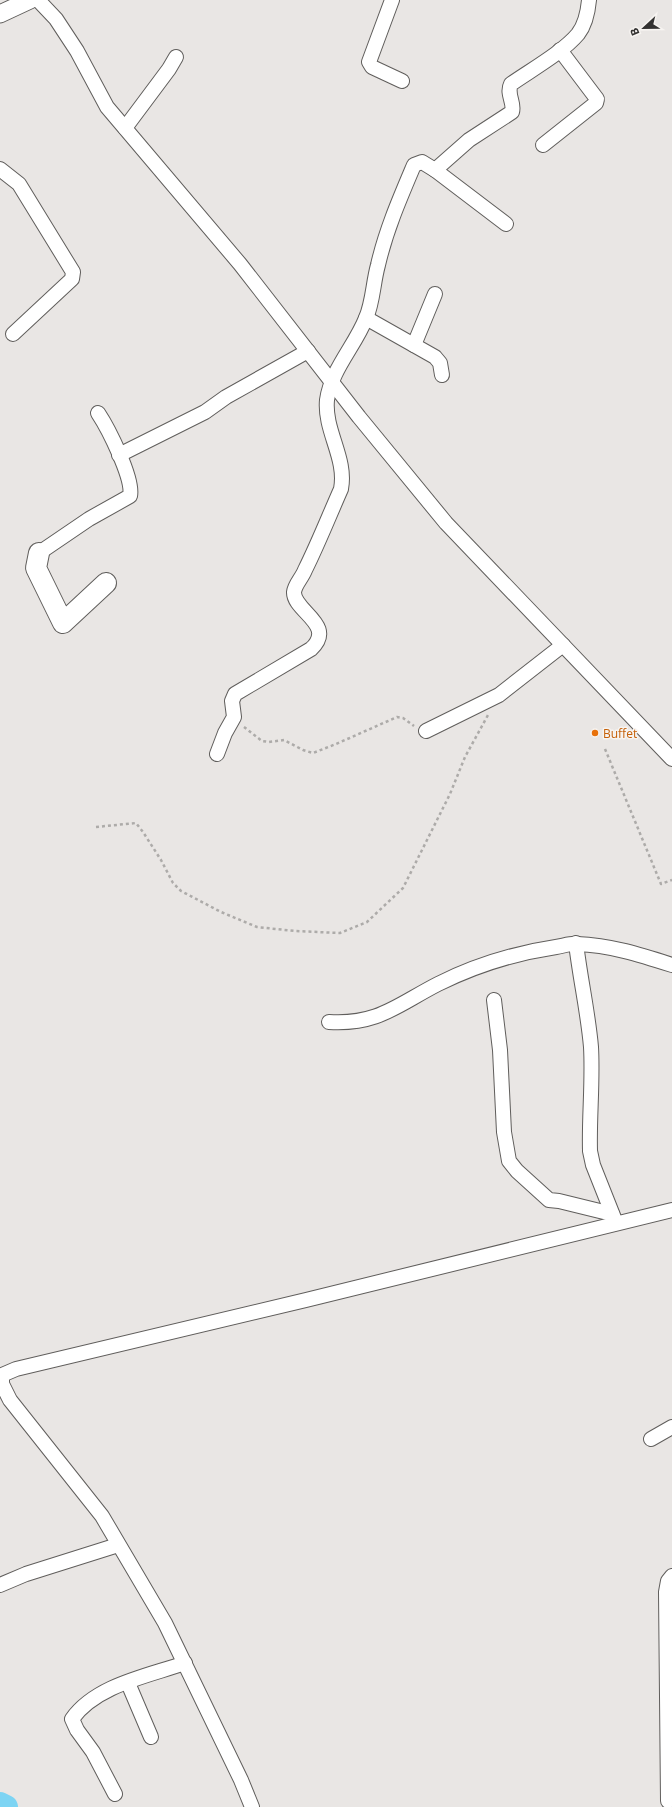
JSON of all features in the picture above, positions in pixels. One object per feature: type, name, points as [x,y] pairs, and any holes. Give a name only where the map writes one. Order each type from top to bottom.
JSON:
[{"type":"main road","points":[[39,553],[36,568],[63,623],[106,584]]},
{"type":"street","points":[[0,14],[30,0]]},
{"type":"street","points":[[38,0],[56,19],[77,51],[107,107],[240,264],[308,350],[331,382],[446,522],[672,759]]},
{"type":"street","points":[[392,0],[369,65],[402,81]]},
{"type":"street","points":[[435,170],[469,140],[512,112],[513,108],[509,93],[511,84],[560,50],[578,34],[584,24],[590,0]]},
{"type":"street","points":[[543,145],[596,103],[597,100],[560,50]]},
{"type":"street","points":[[125,128],[165,75],[176,56]]},
{"type":"street","points":[[217,754],[225,733],[234,717],[232,701],[235,694],[311,649],[319,639],[319,630],[315,622],[294,594],[296,586],[304,572],[341,489],[343,480],[340,459],[326,410],[331,382],[366,318],[385,237],[394,210],[414,165],[422,162],[435,170],[506,224]]},
{"type":"street","points":[[0,169],[19,184],[73,272],[72,279],[13,334]]},
{"type":"street","points":[[414,345],[435,294]]},
{"type":"street","points":[[366,318],[438,360],[442,375]]},
{"type":"street","points":[[119,455],[206,412],[226,397],[308,350]]},
{"type":"street","points":[[39,553],[90,519],[130,496],[130,483],[119,455],[98,413]]},
{"type":"street","points":[[426,731],[499,695],[563,645]]},
{"type":"street","points":[[329,1022],[346,1023],[375,1018],[392,1011],[438,984],[481,966],[541,949],[576,944],[624,949],[672,964]]},
{"type":"street","points":[[576,944],[579,972],[588,1014],[591,1048],[590,1151],[593,1165],[614,1219]]},
{"type":"street","points":[[494,1000],[500,1050],[504,1132],[509,1161],[517,1171],[549,1200],[559,1201],[614,1219]]},
{"type":"street","points":[[252,1807],[165,1623],[102,1516],[10,1400],[2,1384],[2,1375],[16,1369],[306,1300],[614,1219],[672,1210]]},
{"type":"street","points":[[651,1439],[672,1427]]},
{"type":"street","points":[[0,1585],[26,1574],[118,1545]]},
{"type":"street","points":[[669,1803],[666,1592],[668,1581],[672,1576]]},
{"type":"street","points":[[115,1794],[93,1752],[77,1730],[72,1719],[76,1713],[95,1696],[109,1689],[185,1663]]},
{"type":"street","points":[[128,1683],[151,1737]]},
{"type":"path","points":[[96,826],[136,823],[150,843],[173,883],[181,891],[221,912],[257,927],[325,933],[340,933],[354,929],[367,922],[403,888],[450,794],[465,757],[499,695]]},
{"type":"path","points":[[234,717],[253,735],[262,741],[269,742],[284,740],[303,750],[313,753],[397,717],[407,720],[422,732],[426,731]]},
{"type":"path","points":[[605,749],[662,884],[672,880]]},
{"type":"waterway","points":[[0,1804],[6,1807]]},
{"type":"place","name":"Buffet","points":[[595,733]]}]
